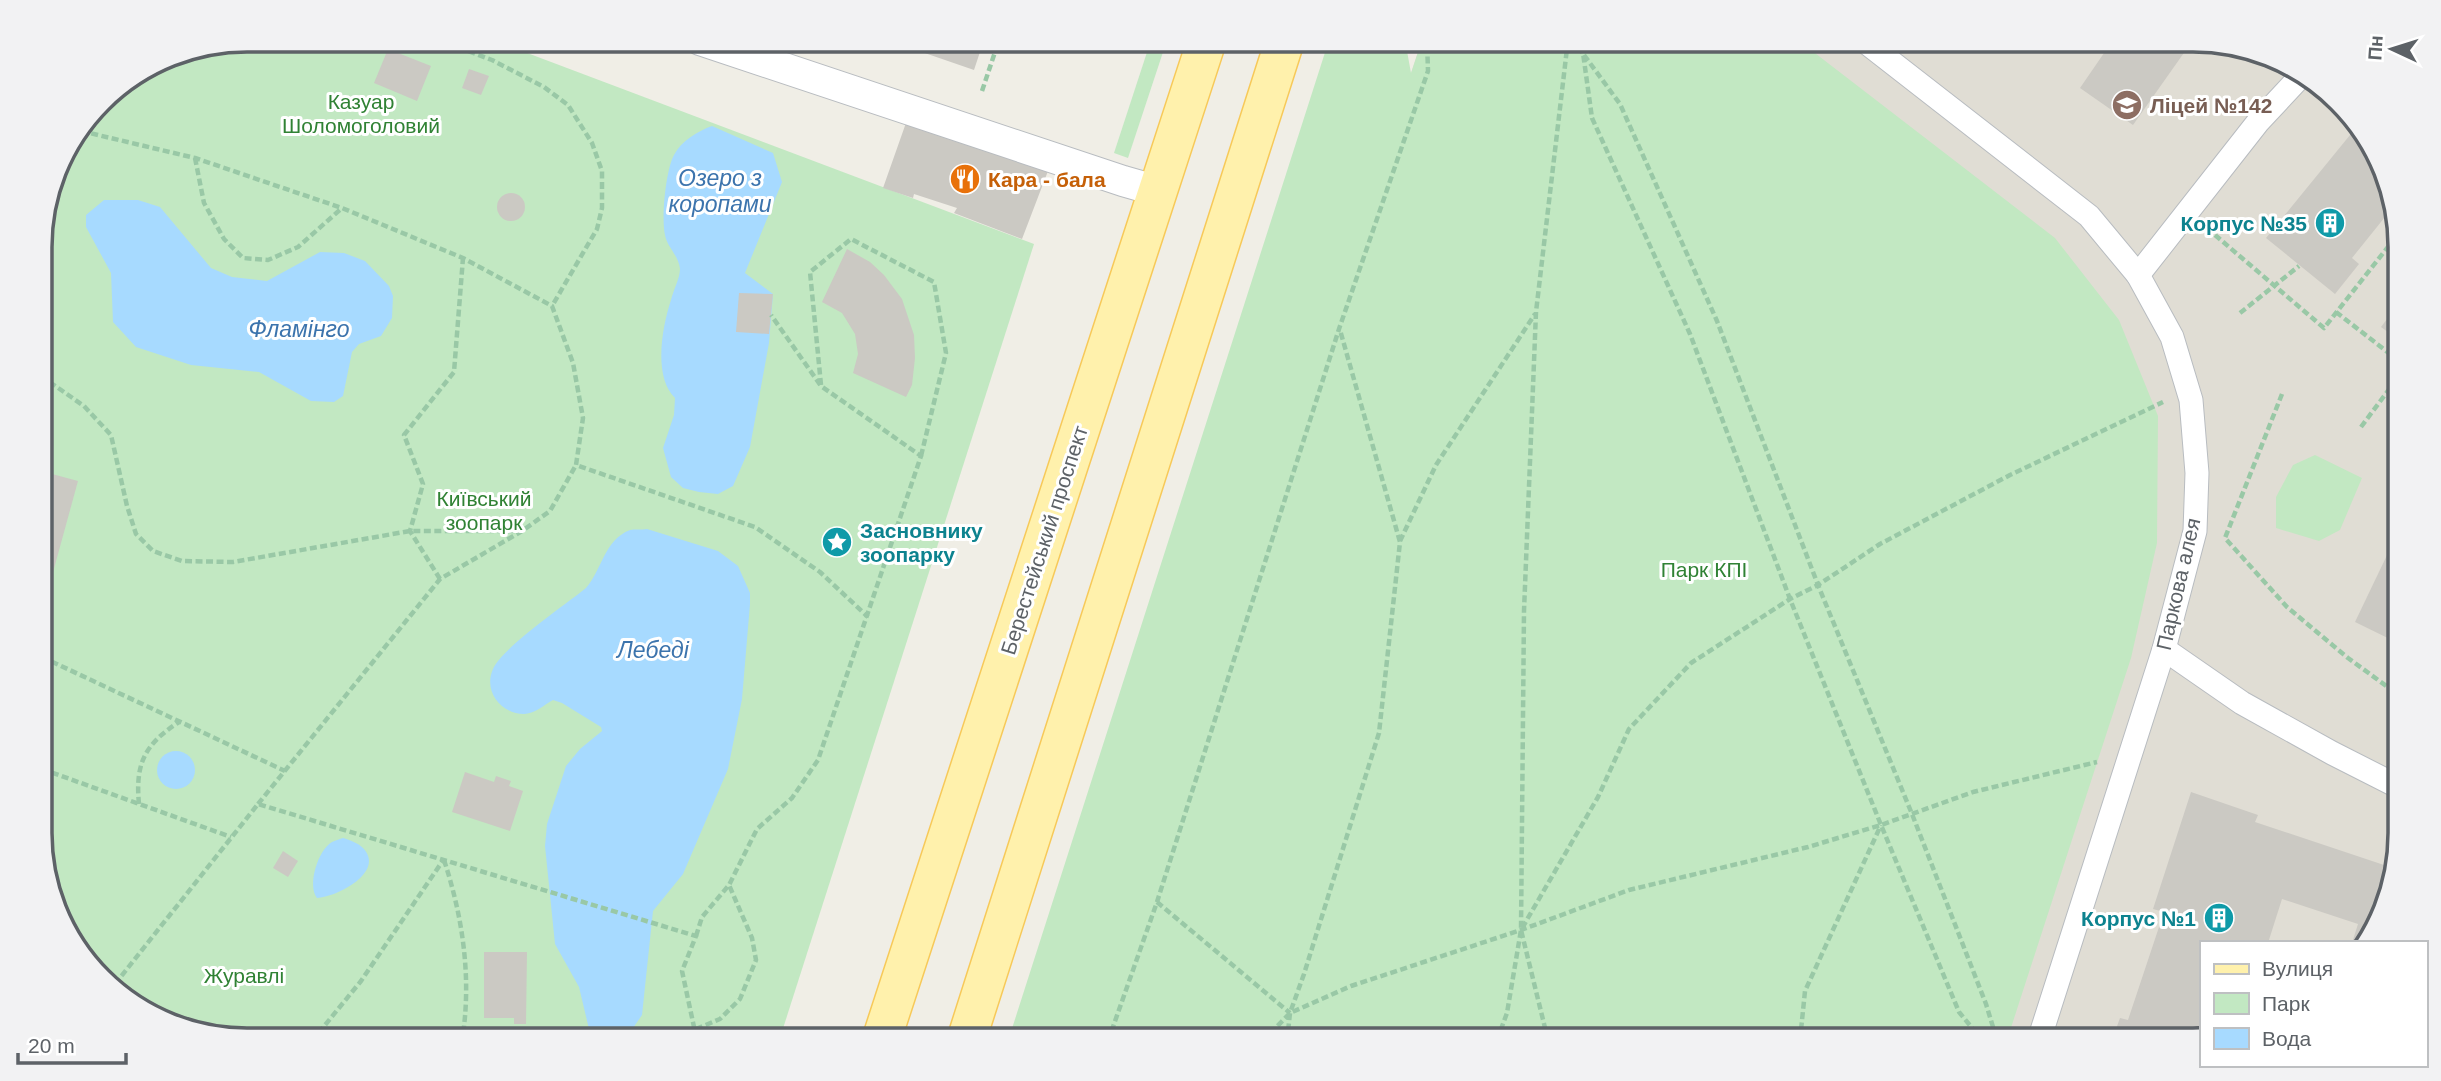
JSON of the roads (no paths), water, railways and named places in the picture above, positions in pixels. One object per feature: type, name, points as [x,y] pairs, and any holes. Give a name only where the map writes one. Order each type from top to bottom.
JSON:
[{"type":"main road","name":"Берестейський проспект","points":[[885,1028],[1203,52]]},
{"type":"main road","points":[[971,1028],[1281,52]]},
{"type":"street","points":[[736,52],[1158,191]]},
{"type":"street","name":"Паркова алея","points":[[1878,52],[2089,216],[2138,275],[2172,337],[2191,400],[2197,473],[2195,531],[2164,649],[2043,1028]]},
{"type":"street","points":[[2138,275],[2258,122],[2295,82]]},
{"type":"street","points":[[2164,649],[2242,703],[2388,781]]},
{"type":"water","name":"Озеро з коропами","points":[[712,126],[773,153],[782,182],[745,273],[773,294],[769,343],[750,447],[733,486],[718,494],[683,488],[671,477],[663,448],[674,415],[675,398],[664,378],[661,351],[665,324],[680,269],[666,239],[664,227],[664,206],[671,162],[685,141]]},
{"type":"water","name":"Фламінго","points":[[104,200],[138,200],[160,207],[211,268],[232,277],[267,281],[320,252],[344,253],[365,261],[389,286],[393,296],[392,318],[381,336],[359,344],[352,352],[343,396],[334,402],[311,401],[259,372],[191,365],[136,347],[113,322],[111,273],[86,227],[86,215]]},
{"type":"water","name":"Лебеді","points":[[647,529],[718,551],[738,566],[750,593],[750,604],[742,699],[728,769],[683,874],[653,911],[642,1015],[633,1028],[589,1028],[579,987],[555,944],[545,846],[547,824],[566,766],[580,749],[602,731],[601,727],[553,700],[528,714],[508,710],[496,700],[490,685],[493,669],[508,650],[586,588],[614,541],[630,530]]},
{"type":"water","points":[[176,751],[190,756],[195,770],[190,784],[176,789],[162,784],[157,770],[162,756]]},
{"type":"water","points":[[343,838],[363,848],[368,857],[368,866],[356,882],[336,893],[317,898],[313,885],[318,860],[327,846]]},
{"type":"place","name":"Ліцей №142","points":[[2127,105]]},
{"type":"place","name":"Кара - бала","points":[[965,179]]},
{"type":"place","name":"Корпус №35","points":[[2330,223]]},
{"type":"place","name":"Засновнику зоопарку","points":[[837,542]]},
{"type":"place","name":"Корпус №1","points":[[2219,918]]},
{"type":"park label","name":"Казуар Шоломоголовий","points":[[361,113]]},
{"type":"park label","name":"Київський зоопарк","points":[[484,510]]},
{"type":"park label","name":"Парк КПІ","points":[[1704,569]]},
{"type":"park label","name":"Журавлі","points":[[244,975]]}]
